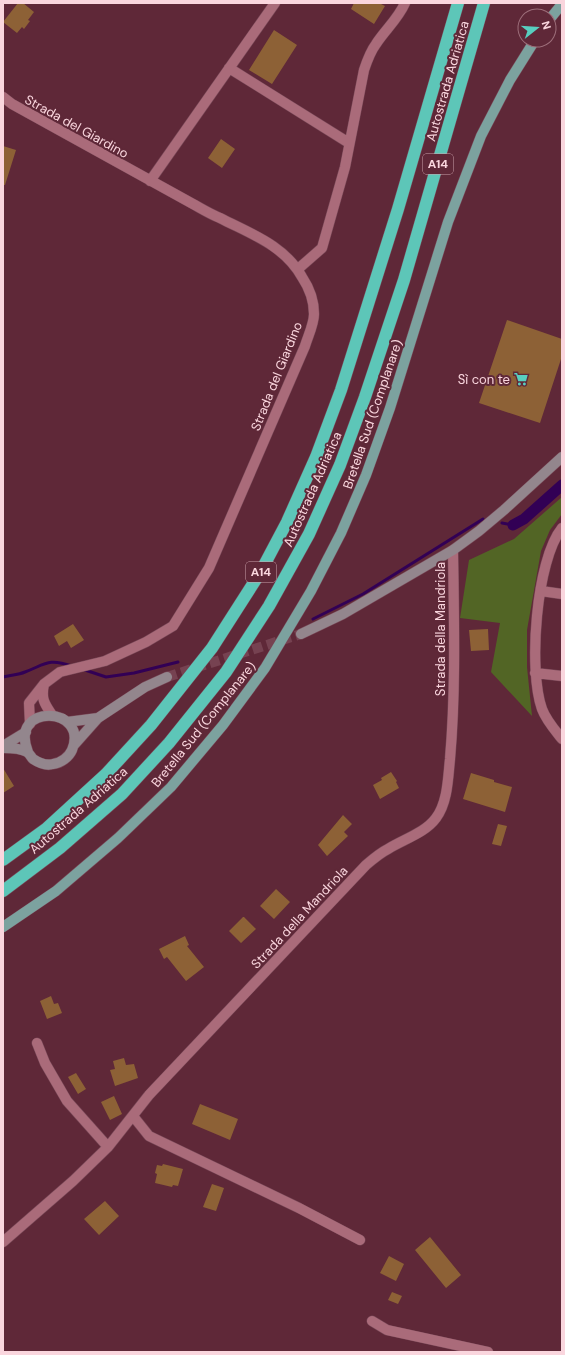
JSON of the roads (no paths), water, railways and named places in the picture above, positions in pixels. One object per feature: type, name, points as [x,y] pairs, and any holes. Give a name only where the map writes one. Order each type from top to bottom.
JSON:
[{"type":"highway","name":"Autostrada Adriatica","points":[[3,860],[47,828],[106,774],[151,725],[212,648],[260,573],[287,522],[316,457],[341,390],[398,209],[458,3]]},
{"type":"highway","name":"Autostrada Adriatica","points":[[3,891],[60,848],[122,794],[169,743],[226,672],[277,593],[310,534],[340,465],[365,397],[404,280],[472,49],[484,3]]},
{"type":"highway","points":[[472,49],[491,3]]},
{"type":"main road","name":"Bretella Sud (Complanare)","points":[[3,928],[56,891],[118,838],[171,787],[223,725],[265,668],[311,591],[341,533],[366,474],[390,408],[448,222],[481,136],[510,80],[530,48]]},
{"type":"main road","points":[[301,634],[343,614],[453,550],[504,510],[562,457]]},
{"type":"main road","points":[[28,728],[24,739],[28,752],[33,758],[46,765],[61,762],[67,758],[74,745],[98,718],[145,687],[167,677]]},
{"type":"main road","points":[[3,747],[28,728],[36,719],[52,715],[60,717],[67,722],[72,729],[74,745]]},
{"type":"main road","points":[[67,722],[98,718]]},
{"type":"main road","points":[[3,747],[28,752]]},
{"type":"street","points":[[150,181],[275,3]]},
{"type":"street","points":[[298,269],[322,248],[345,167],[364,70],[376,44],[394,23],[405,3]]},
{"type":"street","points":[[229,68],[349,143]]},
{"type":"street","name":"Strada del Giardino","points":[[3,97],[12,104],[150,181],[220,219],[249,231],[279,249],[298,269],[313,298],[314,316],[305,346],[209,568],[173,626],[139,645],[105,661],[60,672],[44,684],[29,703],[28,728]]},
{"type":"street","points":[[562,528],[558,533],[548,558],[540,591],[535,673],[538,696],[542,710],[547,720],[562,739]]},
{"type":"street","name":"Strada della Mandriola","points":[[3,1242],[73,1181],[108,1147],[149,1095],[366,865],[386,849],[425,828],[437,818],[444,802],[454,721],[453,550]]},
{"type":"street","points":[[540,591],[562,594]]},
{"type":"street","points":[[535,673],[562,676]]},
{"type":"street","points":[[44,684],[42,696],[45,705],[52,715]]},
{"type":"street","points":[[37,1043],[45,1063],[67,1101],[108,1147]]},
{"type":"street","points":[[133,1116],[148,1136],[299,1208],[360,1240]]},
{"type":"street","points":[[372,1321],[387,1330],[488,1352]]},
{"type":"waterway","points":[[513,525],[524,519],[562,485]]},
{"type":"waterway","points":[[313,619],[363,594],[483,519]]},
{"type":"waterway","points":[[502,523],[513,525]]},
{"type":"waterway","points":[[3,677],[22,673],[43,664],[52,662],[72,666]]},
{"type":"waterway","points":[[85,670],[106,677],[134,673],[178,662]]},
{"type":"tunnel","points":[[167,677],[301,634]]},
{"type":"place","name":"Sì con te","points":[[521,379]]}]
